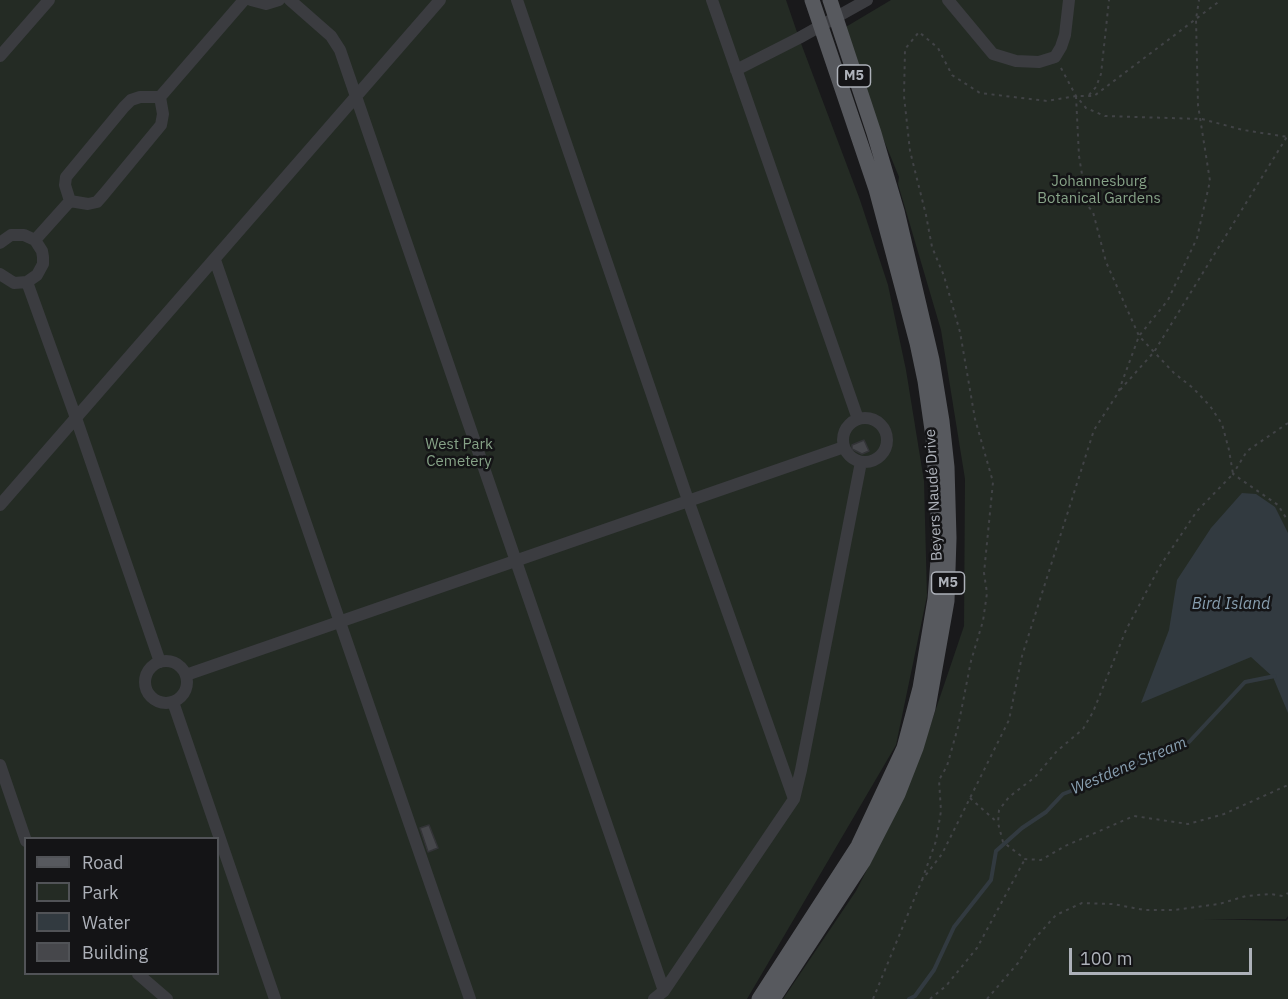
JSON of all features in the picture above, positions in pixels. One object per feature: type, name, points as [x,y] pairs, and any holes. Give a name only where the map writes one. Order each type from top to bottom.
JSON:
[{"type":"main road","name":"Beyers Naudé Drive","points":[[759,999],[858,846],[904,748],[925,665],[935,599],[938,560],[939,530],[933,437],[925,381],[876,189],[812,0]]},
{"type":"main road","name":"Beyers Naudé Drive","points":[[773,999],[863,862],[898,794],[916,748],[928,708],[947,601],[949,538],[947,467],[932,360],[897,211],[830,0]]},
{"type":"street","points":[[0,56],[49,0]]},
{"type":"street","points":[[70,201],[88,204],[97,202],[104,194],[161,124],[160,97],[244,0]]},
{"type":"street","points":[[251,0],[266,4],[279,0]]},
{"type":"street","points":[[290,0],[331,36],[340,50],[516,560],[659,995]]},
{"type":"street","points":[[0,505],[440,0]]},
{"type":"street","points":[[517,0],[688,500],[794,799]]},
{"type":"street","points":[[712,0],[858,419]]},
{"type":"street","points":[[736,70],[821,27],[867,0]]},
{"type":"street","points":[[953,2],[987,49],[999,58],[1038,62],[1055,57],[1061,47],[1065,35],[1069,0]]},
{"type":"street","points":[[70,201],[65,185],[66,177],[124,107],[131,100],[140,97],[160,97]]},
{"type":"street","points":[[35,240],[70,201]]},
{"type":"street","points":[[0,243],[5,238],[17,234],[30,237],[35,240],[42,251],[43,264],[37,275],[27,282],[14,283],[0,274]]},
{"type":"street","points":[[215,260],[470,999]]},
{"type":"street","points":[[27,282],[160,662]]},
{"type":"street","points":[[858,419],[869,419],[879,424],[886,433],[885,450],[877,459],[861,462],[850,456],[844,447],[845,430],[858,419]]},
{"type":"street","points":[[186,675],[342,623],[516,560],[844,447]]},
{"type":"street","points":[[659,995],[794,799],[861,462]]},
{"type":"street","points":[[160,662],[176,663],[186,675],[185,691],[173,702],[157,700],[146,688],[147,672],[160,662]]},
{"type":"street","points":[[173,702],[275,999]]},
{"type":"street","points":[[0,765],[25,837]]},
{"type":"street","points":[[139,975],[167,999]]},
{"type":"path","points":[[1088,96],[1096,87],[1101,74],[1109,0]]},
{"type":"path","points":[[1118,393],[1139,336],[1168,300],[1197,238],[1210,181],[1198,105],[1196,19],[1199,0]]},
{"type":"path","points":[[873,999],[936,840],[941,811],[939,780],[947,766],[958,728],[971,661],[983,621],[987,593],[984,573],[993,482],[975,419],[960,332],[944,276],[932,247],[910,151],[904,96],[905,49],[919,32],[938,48],[952,75],[980,93],[1047,101],[1076,96],[1094,96],[1221,0]]},
{"type":"path","points":[[922,880],[942,854],[1009,720],[1022,656],[1094,430],[1118,393],[1154,352],[1287,137],[1243,130],[1202,119],[1105,116],[1086,108],[1076,96],[1055,57]]},
{"type":"path","points":[[1076,96],[1079,156],[1087,206],[1093,212],[1106,262],[1139,336],[1210,406],[1222,424],[1233,474],[1278,505],[1288,521]]},
{"type":"path","points":[[1288,423],[1247,451],[1233,474],[1197,511],[1161,566],[1126,630],[1093,712],[1083,729],[1057,751],[1035,777],[1009,798],[999,810],[998,823],[1003,842],[1025,859],[1041,860],[1065,846],[1134,816],[1188,824],[1224,814],[1288,785]]},
{"type":"path","points":[[970,798],[998,823]]},
{"type":"path","points":[[930,999],[946,986],[977,948],[1025,859]]},
{"type":"path","points":[[987,999],[1056,915],[1082,903],[1113,904],[1144,910],[1174,910],[1219,904],[1246,896],[1270,894],[1283,896],[1288,893]]},
{"type":"green space","name":"West Park Cemetery","points":[[0,0],[786,0],[860,200],[888,285],[906,370],[924,481],[927,596],[896,745],[747,999],[0,999]]},
{"type":"green space","name":"Johannesburg Botanical Gardens","points":[[891,0],[1288,0],[1288,916],[1286,919],[1204,919],[1286,921],[1288,919],[1288,999],[783,999],[856,891],[893,819],[923,747],[964,626],[965,479],[941,330],[898,184],[899,177],[839,31]]},
{"type":"water","name":"Bird Island","points":[[1242,493],[1256,494],[1275,507],[1288,533],[1288,713],[1273,677],[1251,657],[1141,703],[1169,630],[1177,580],[1211,528]]},
{"type":"building","points":[[864,440],[869,451],[862,454],[852,449],[852,445]]},
{"type":"building","points":[[429,825],[438,848],[428,852],[420,828]]},
{"type":"waterway","name":"Westdene Stream","points":[[909,999],[915,996],[934,970],[954,927],[991,880],[996,851],[1022,828],[1046,812],[1063,794],[1189,742],[1245,682],[1275,676]]}]
